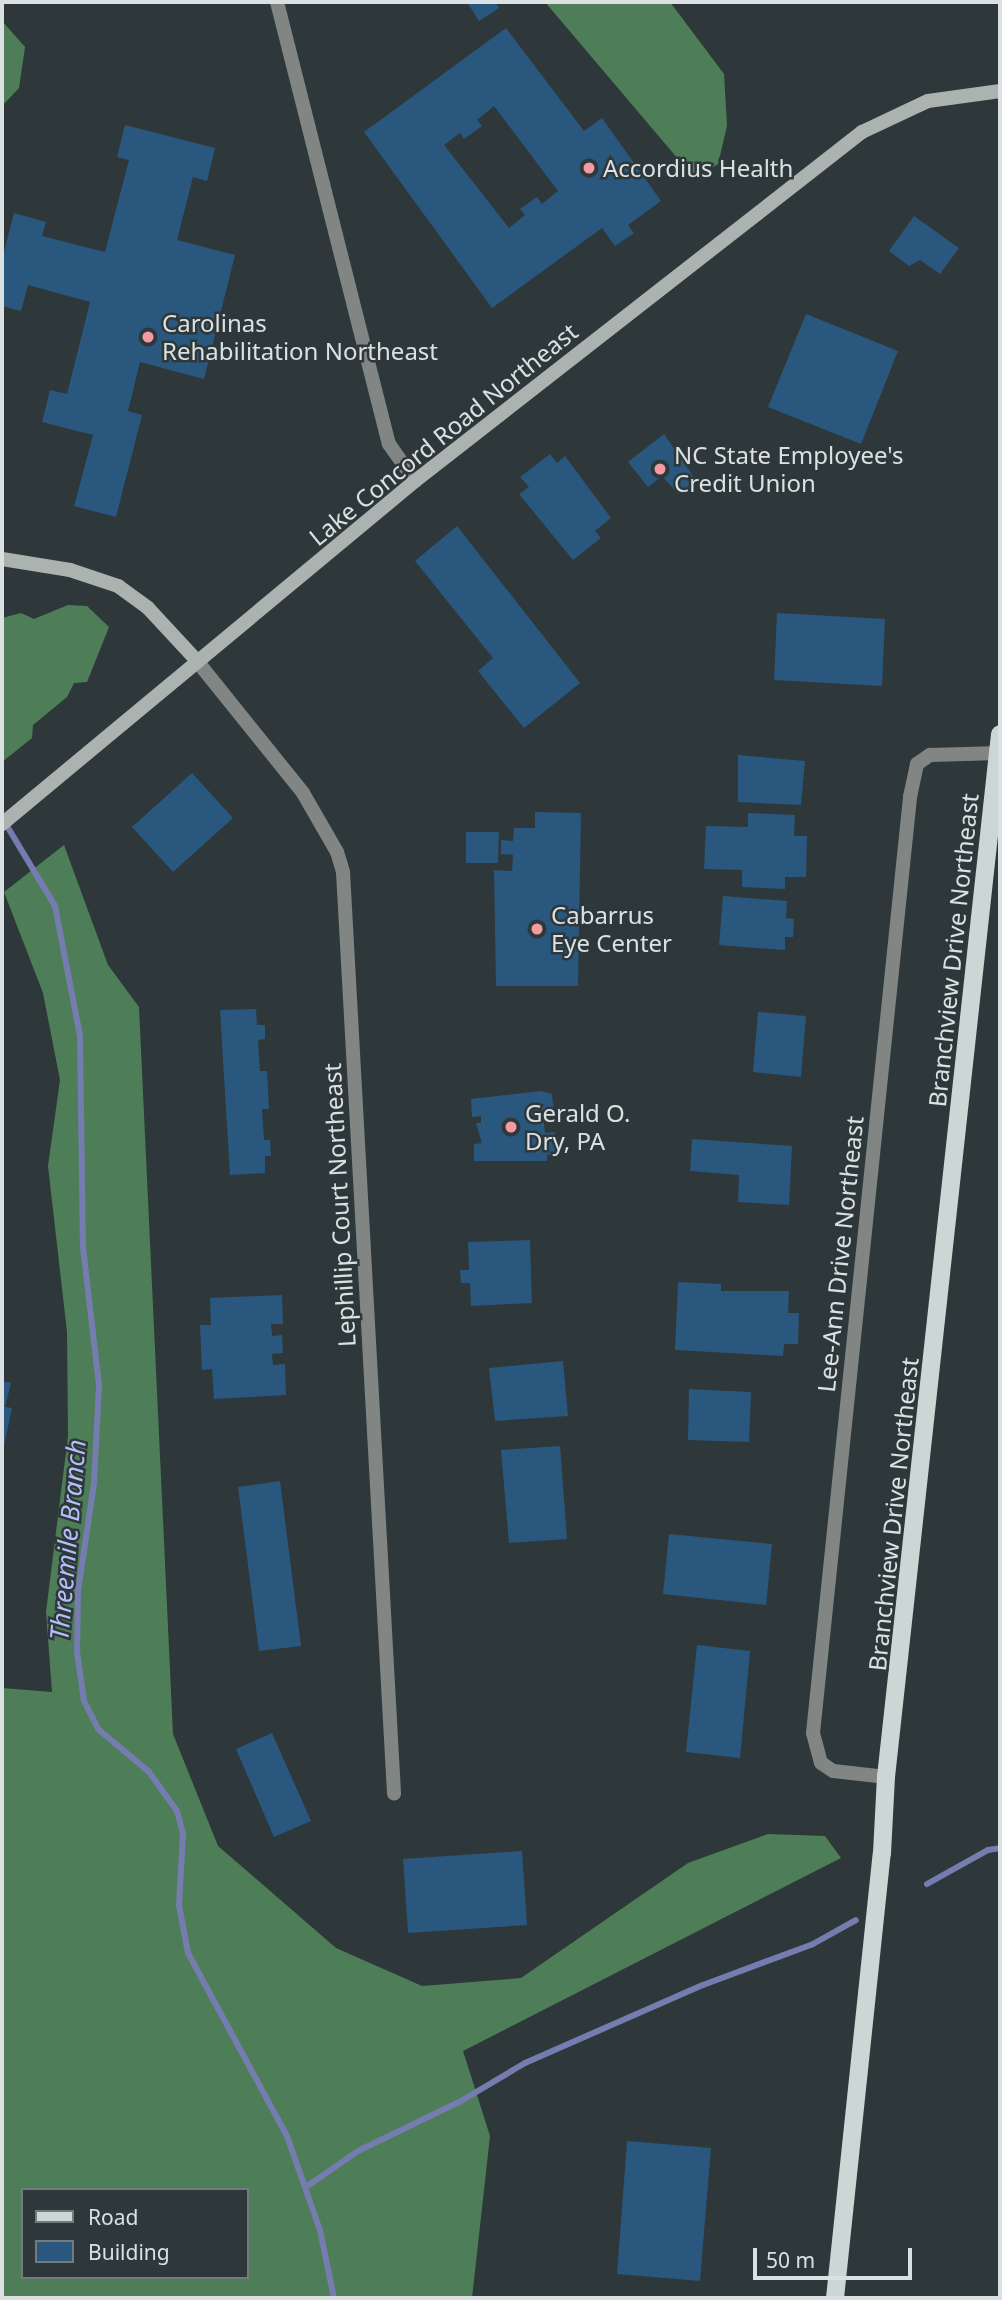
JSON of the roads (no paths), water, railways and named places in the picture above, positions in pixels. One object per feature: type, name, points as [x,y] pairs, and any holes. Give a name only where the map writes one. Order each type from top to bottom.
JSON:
[{"type":"main road","name":"Lake Concord Road Northeast","points":[[2,824],[415,481],[862,132],[928,101],[1000,91]]},
{"type":"main road","points":[[2,559],[70,569],[118,586],[148,608],[197,661]]},
{"type":"main road","name":"Branchview Drive Northeast","points":[[835,2298],[883,1853],[886,1777],[1000,734]]},
{"type":"street","points":[[277,2],[389,444],[415,481]]},
{"type":"street","name":"Lephillip Court Northeast","points":[[197,661],[303,793],[343,872],[394,1794]]},
{"type":"street","name":"Lee-Ann Drive Northeast","points":[[886,1777],[833,1771],[821,1763],[813,1733],[910,797],[917,764],[930,755],[999,753]]},
{"type":"waterway","name":"Threemile Branch","points":[[4,821],[55,906],[80,1036],[83,1247],[99,1386],[94,1483],[78,1591],[77,1652],[84,1701],[98,1729],[149,1772],[177,1811],[183,1834],[179,1905],[188,1953],[287,2136],[320,2230],[334,2298]]},
{"type":"waterway","points":[[927,1884],[988,1850],[1000,1848]]},
{"type":"waterway","points":[[306,2187],[358,2151],[461,2101],[525,2063],[703,1985],[813,1944],[856,1920]]},
{"type":"place","name":"Accordius Health","points":[[589,168]]},
{"type":"place","name":"Carolinas Rehabilitation Northeast","points":[[148,337]]},
{"type":"place","name":"NC State Employee's Credit Union","points":[[660,469]]},
{"type":"place","name":"Cabarrus Eye Center","points":[[537,929]]},
{"type":"place","name":"Gerald O. Dry, PA","points":[[511,1127]]}]
